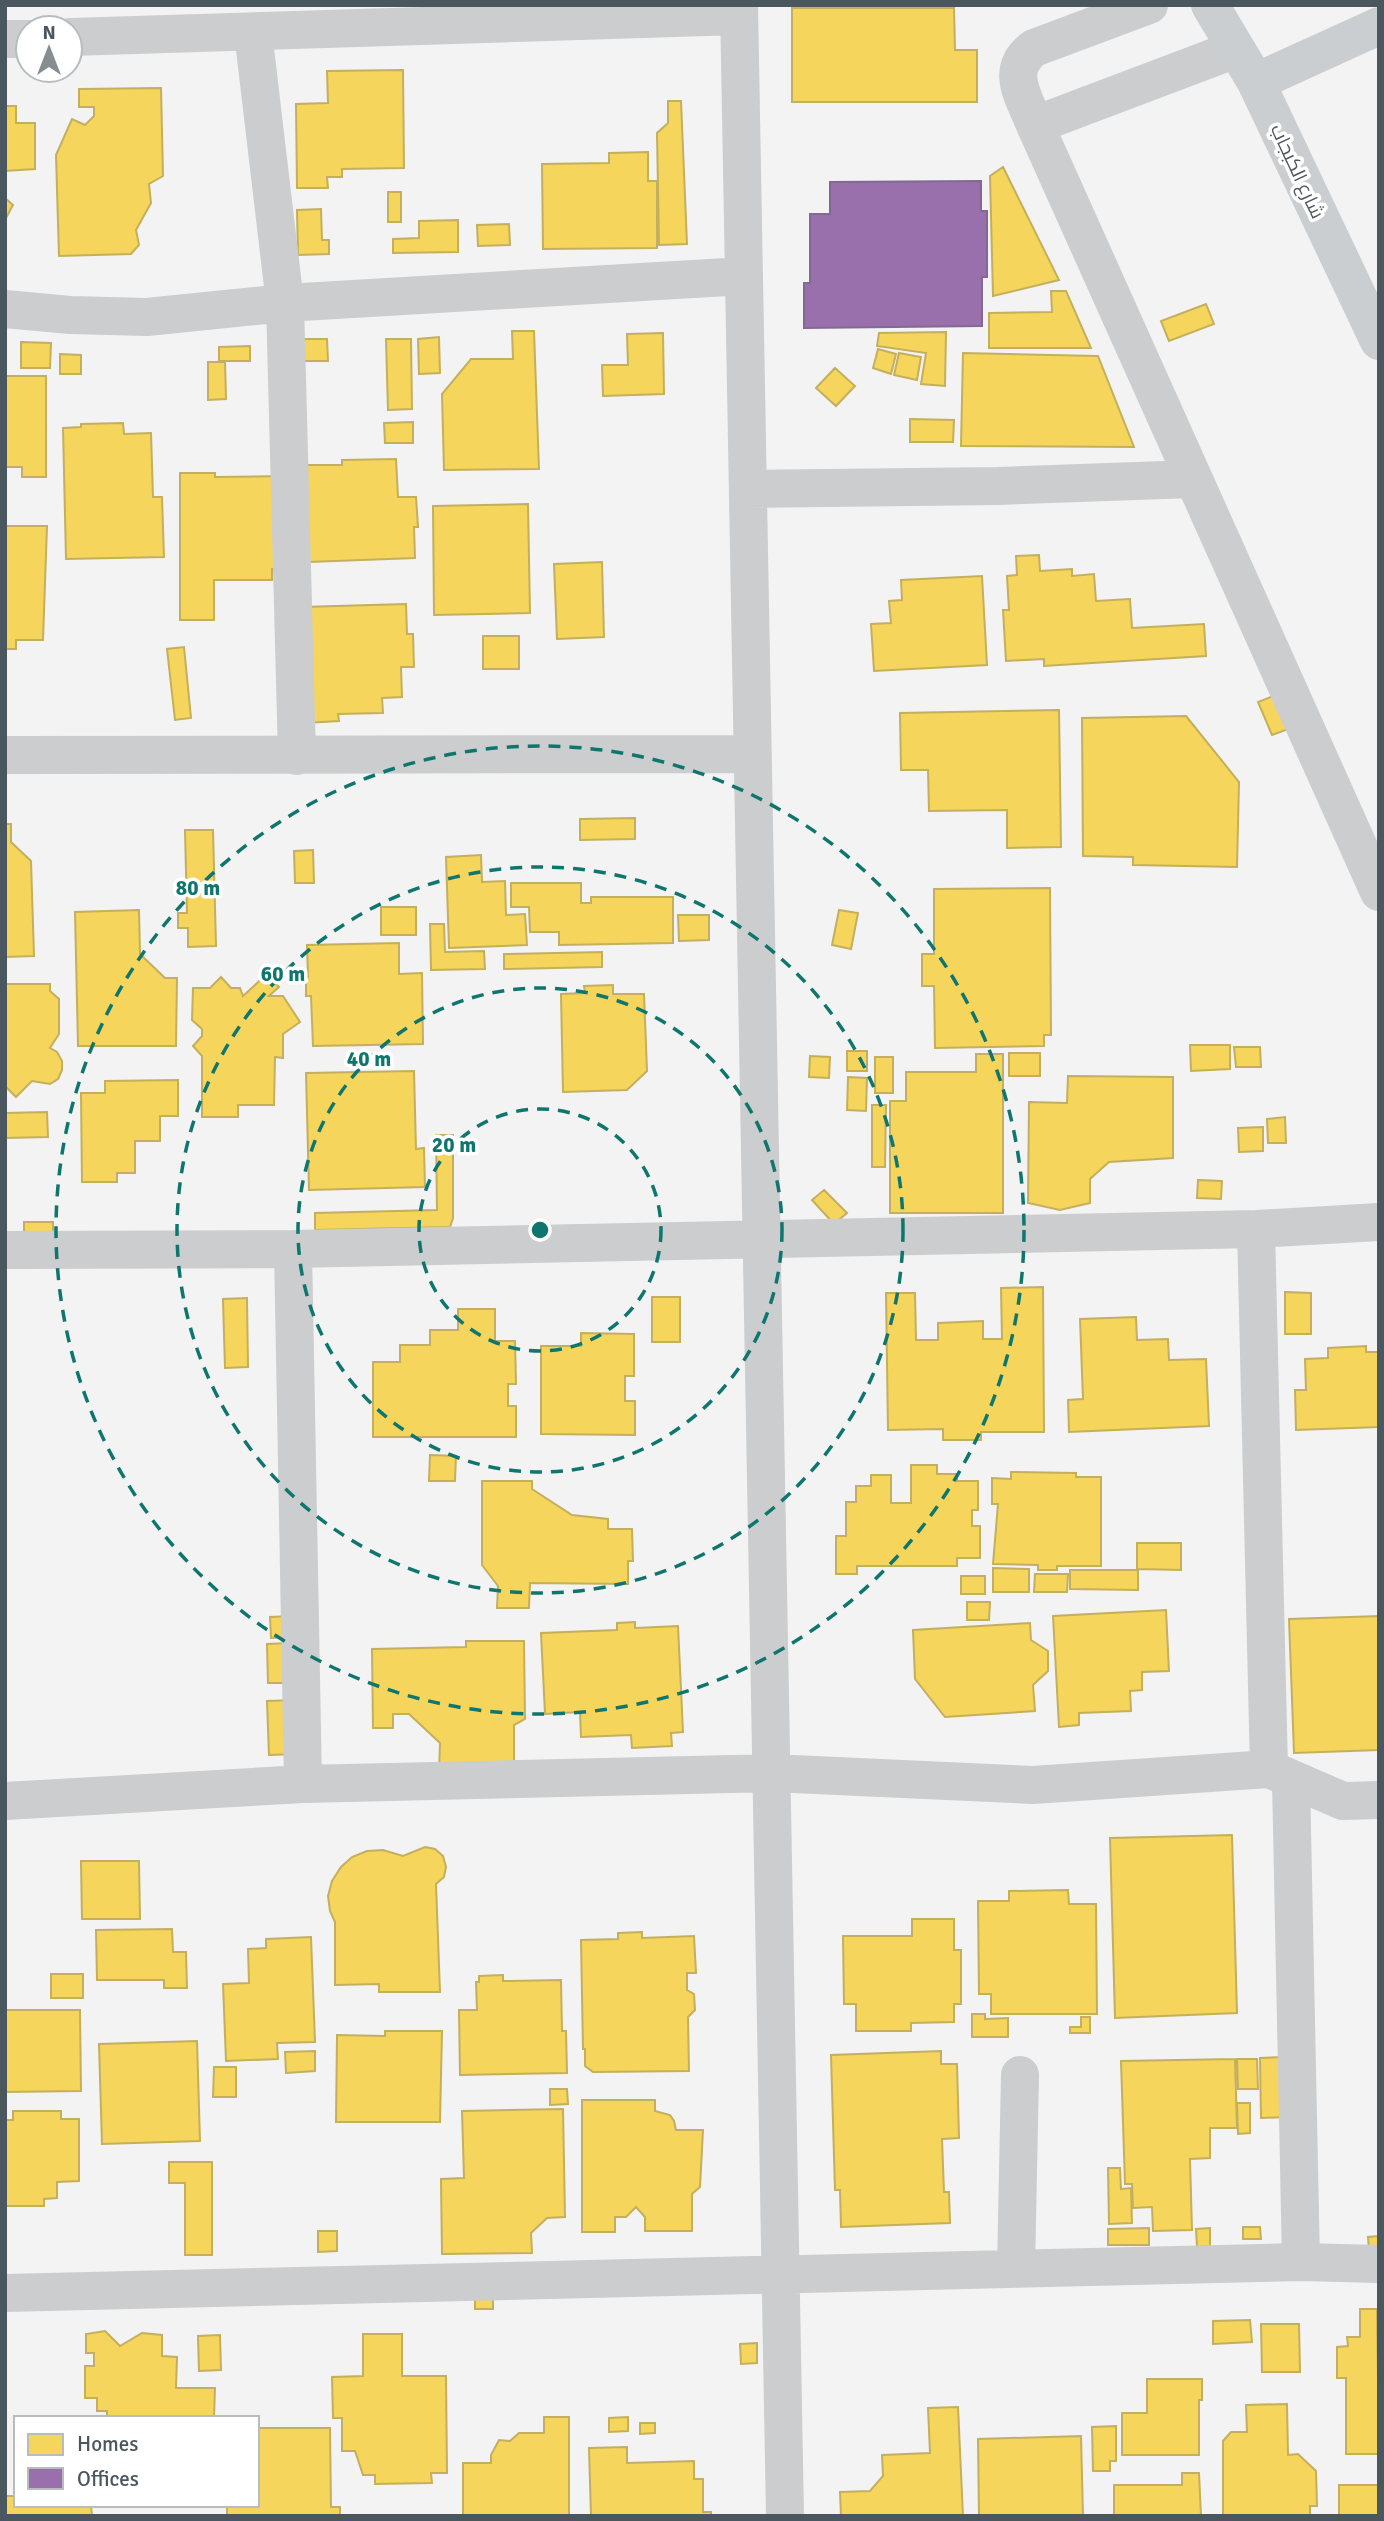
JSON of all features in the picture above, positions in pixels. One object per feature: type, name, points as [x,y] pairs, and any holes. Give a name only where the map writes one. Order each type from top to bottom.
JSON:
[{"type":"main road","name":"شارع الكبجاب","points":[[1210,5],[1256,82],[1379,341]]},
{"type":"main road","points":[[1256,82],[1379,26]]},
{"type":"street","points":[[1149,5],[1034,48],[1025,55],[1017,76],[1035,125],[1379,892]]},
{"type":"street","points":[[84,37],[739,11],[785,2516]]},
{"type":"street","points":[[253,32],[285,303],[297,756]]},
{"type":"street","points":[[1035,125],[1236,49]]},
{"type":"street","points":[[5,309],[119,318],[147,317],[285,303],[744,276]]},
{"type":"street","points":[[748,489],[998,486],[1193,479]]},
{"type":"street","points":[[5,755],[753,754]]},
{"type":"street","points":[[5,1250],[293,1248],[1256,1229],[1379,1222]]},
{"type":"street","points":[[1256,1229],[1301,2262]]},
{"type":"street","points":[[293,1248],[303,1784]]},
{"type":"street","points":[[5,1801],[303,1784],[771,1773],[1033,1785],[1280,1775],[1343,1801],[1379,1800]]},
{"type":"street","points":[[1016,2269],[1020,2075]]},
{"type":"street","points":[[5,2293],[1301,2262],[1379,2264]]},
{"type":"building: Homes","points":[[792,8],[954,8],[955,50],[977,50],[977,102],[792,102]]},
{"type":"building: Homes","points":[[403,70],[404,168],[342,169],[342,177],[327,177],[328,188],[297,188],[296,104],[328,103],[327,71]]},
{"type":"building: Homes","points":[[161,88],[163,176],[149,184],[151,203],[136,230],[139,245],[131,254],[59,256],[56,155],[72,119],[85,125],[94,116],[94,107],[79,107],[79,89]]},
{"type":"building: Homes","points":[[668,101],[681,101],[687,244],[659,245],[657,133],[668,123]]},
{"type":"building: Homes","points":[[5,106],[16,106],[16,123],[35,123],[35,169],[5,171]]},
{"type":"building: Homes","points":[[648,152],[648,181],[657,181],[657,248],[543,249],[542,164],[609,163],[609,153]]},
{"type":"building: Homes","points":[[1003,167],[1059,280],[993,296],[990,176]]},
{"type":"building: Homes","points":[[388,192],[401,192],[401,222],[388,222]]},
{"type":"building: Homes","points":[[5,198],[13,205],[5,220]]},
{"type":"building: Homes","points":[[321,209],[322,240],[329,240],[329,254],[298,255],[297,210]]},
{"type":"building: Homes","points":[[458,220],[458,252],[393,253],[393,239],[419,238],[419,221]]},
{"type":"building: Homes","points":[[509,224],[510,245],[478,246],[477,225]]},
{"type":"building: Homes","points":[[1051,291],[1066,291],[1091,348],[989,348],[989,313],[1052,312]]},
{"type":"building: Homes","points":[[1206,304],[1214,324],[1169,341],[1161,321]]},
{"type":"building: Homes","points":[[512,331],[534,331],[539,469],[444,470],[442,394],[471,359],[513,359]]},
{"type":"building: Homes","points":[[946,332],[945,386],[921,384],[926,353],[877,346],[879,333]]},
{"type":"building: Homes","points":[[663,333],[664,394],[603,396],[602,365],[628,365],[627,334]]},
{"type":"building: Homes","points":[[439,337],[440,373],[419,374],[418,339]]},
{"type":"building: Homes","points":[[298,339],[327,339],[328,361],[298,361]]},
{"type":"building: Homes","points":[[386,339],[411,339],[412,409],[388,410]]},
{"type":"building: Homes","points":[[21,342],[51,343],[50,368],[21,368]]},
{"type":"building: Homes","points":[[250,346],[250,361],[219,361],[219,347]]},
{"type":"building: Homes","points":[[878,349],[896,354],[891,374],[873,368]]},
{"type":"building: Homes","points":[[899,353],[921,357],[917,380],[894,375]]},
{"type":"building: Homes","points":[[963,353],[1098,356],[1134,447],[961,446]]},
{"type":"building: Homes","points":[[60,354],[81,355],[81,374],[60,374]]},
{"type":"building: Homes","points":[[208,362],[225,362],[226,399],[208,400]]},
{"type":"building: Homes","points":[[835,368],[855,386],[836,406],[816,388]]},
{"type":"building: Homes","points":[[5,376],[46,376],[46,477],[22,477],[22,467],[5,467]]},
{"type":"building: Homes","points":[[910,419],[954,420],[953,442],[910,442]]},
{"type":"building: Homes","points":[[413,422],[413,443],[385,443],[384,423]]},
{"type":"building: Homes","points":[[123,423],[124,434],[151,433],[153,497],[162,497],[164,557],[66,559],[63,428],[81,427],[81,424]]},
{"type":"building: Homes","points":[[396,459],[398,497],[416,497],[418,527],[414,527],[415,558],[309,562],[303,465],[342,465],[342,460]]},
{"type":"building: Homes","points":[[180,473],[215,473],[215,477],[284,476],[285,569],[272,569],[272,580],[214,580],[214,620],[180,620]]},
{"type":"building: Homes","points":[[528,504],[530,613],[434,615],[433,506]]},
{"type":"building: Homes","points":[[5,526],[47,526],[43,640],[16,640],[16,649],[5,649]]},
{"type":"building: Homes","points":[[1039,555],[1040,571],[1072,569],[1072,576],[1094,574],[1096,601],[1130,599],[1132,628],[1204,624],[1206,656],[1044,666],[1044,659],[1006,661],[1003,610],[1009,610],[1007,576],[1017,575],[1016,556]]},
{"type":"building: Homes","points":[[602,562],[604,637],[557,639],[554,564]]},
{"type":"building: Homes","points":[[982,576],[987,665],[874,671],[871,624],[891,623],[889,601],[902,600],[901,580]]},
{"type":"building: Homes","points":[[406,604],[407,634],[413,634],[414,667],[401,667],[402,697],[382,698],[383,713],[338,714],[339,721],[305,723],[302,607]]},
{"type":"building: Homes","points":[[483,636],[519,636],[519,669],[483,669]]},
{"type":"building: Homes","points":[[184,647],[191,718],[175,720],[167,649]]},
{"type":"building: Homes","points":[[1281,693],[1294,727],[1272,735],[1258,702]]},
{"type":"building: Homes","points":[[1059,710],[1061,847],[1007,848],[1007,810],[929,811],[928,770],[901,770],[900,713]]},
{"type":"building: Homes","points":[[1186,716],[1239,782],[1237,867],[1133,865],[1133,857],[1083,856],[1082,718]]},
{"type":"building: Homes","points":[[635,818],[635,839],[580,840],[580,819]]},
{"type":"building: Homes","points":[[5,824],[11,824],[11,842],[31,861],[34,956],[5,957]]},
{"type":"building: Homes","points":[[185,830],[213,830],[216,946],[188,947],[188,928],[178,928],[178,913],[187,913]]},
{"type":"building: Homes","points":[[313,850],[314,883],[295,883],[294,851]]},
{"type":"building: Homes","points":[[481,855],[482,882],[505,881],[506,915],[525,914],[527,945],[449,948],[446,857]]},
{"type":"building: Homes","points":[[511,883],[581,883],[581,903],[591,903],[591,897],[673,897],[673,943],[559,945],[559,932],[530,932],[529,907],[511,907]]},
{"type":"building: Homes","points":[[1050,888],[1051,1035],[1044,1035],[1044,1046],[935,1048],[934,986],[922,986],[922,954],[934,954],[934,889]]},
{"type":"building: Homes","points":[[381,907],[416,907],[416,935],[381,935]]},
{"type":"building: Homes","points":[[139,910],[140,954],[165,978],[177,978],[176,1046],[78,1046],[75,912]]},
{"type":"building: Homes","points":[[839,910],[858,913],[851,949],[832,945]]},
{"type":"building: Homes","points":[[678,915],[709,915],[709,940],[679,941]]},
{"type":"building: Homes","points":[[430,924],[444,924],[445,952],[484,951],[485,969],[431,970]]},
{"type":"building: Homes","points":[[399,943],[399,974],[422,973],[423,1044],[313,1046],[311,996],[306,996],[307,945]]},
{"type":"building: Homes","points":[[602,952],[602,967],[504,969],[504,954]]},
{"type":"building: Homes","points":[[267,974],[279,987],[269,996],[283,996],[300,1022],[283,1034],[283,1058],[275,1057],[274,1105],[238,1105],[238,1117],[202,1117],[202,1056],[193,1046],[202,1036],[202,1029],[192,1020],[193,988],[210,988],[221,977],[231,988],[240,988],[243,996]]},
{"type":"building: Homes","points":[[5,984],[50,984],[50,991],[59,999],[59,1034],[50,1048],[57,1052],[62,1061],[62,1070],[58,1079],[50,1084],[32,1081],[16,1097],[5,1086]]},
{"type":"building: Homes","points":[[613,985],[613,994],[644,994],[647,1071],[627,1090],[563,1092],[561,994],[585,993],[584,986]]},
{"type":"building: Homes","points":[[1190,1045],[1230,1045],[1230,1069],[1191,1071]]},
{"type":"building: Homes","points":[[1234,1047],[1260,1047],[1261,1067],[1236,1067]]},
{"type":"building: Homes","points":[[847,1051],[867,1051],[867,1071],[847,1071]]},
{"type":"building: Homes","points":[[1009,1053],[1040,1053],[1040,1076],[1009,1076]]},
{"type":"building: Homes","points":[[976,1054],[1003,1054],[1003,1213],[890,1213],[890,1101],[906,1101],[906,1072],[976,1072]]},
{"type":"building: Homes","points":[[810,1056],[830,1057],[829,1078],[809,1077]]},
{"type":"building: Homes","points":[[875,1057],[893,1057],[893,1093],[875,1093]]},
{"type":"building: Homes","points":[[414,1071],[416,1149],[424,1148],[425,1187],[309,1190],[306,1073]]},
{"type":"building: Homes","points":[[1068,1076],[1173,1077],[1173,1158],[1109,1162],[1090,1179],[1090,1203],[1060,1210],[1028,1203],[1029,1102],[1067,1103]]},
{"type":"building: Homes","points":[[848,1077],[867,1078],[866,1111],[847,1110]]},
{"type":"building: Homes","points":[[178,1080],[178,1116],[160,1116],[160,1141],[135,1141],[135,1173],[117,1173],[117,1182],[82,1182],[81,1093],[105,1093],[105,1081]]},
{"type":"building: Homes","points":[[872,1105],[886,1105],[885,1167],[872,1167]]},
{"type":"building: Homes","points":[[47,1112],[48,1137],[5,1138],[5,1113]]},
{"type":"building: Homes","points":[[1285,1117],[1286,1143],[1268,1143],[1267,1119]]},
{"type":"building: Homes","points":[[1263,1127],[1263,1151],[1239,1152],[1238,1128]]},
{"type":"building: Homes","points":[[436,1135],[453,1135],[453,1218],[450,1227],[315,1230],[315,1213],[437,1210]]},
{"type":"building: Homes","points":[[1198,1180],[1222,1181],[1221,1199],[1197,1198]]},
{"type":"building: Homes","points":[[824,1190],[847,1213],[834,1224],[812,1200]]},
{"type":"building: Homes","points":[[24,1222],[53,1222],[53,1240],[24,1240]]},
{"type":"building: Homes","points":[[1043,1287],[1044,1432],[981,1432],[981,1440],[943,1440],[943,1429],[888,1430],[886,1293],[915,1293],[916,1340],[938,1340],[938,1323],[983,1321],[983,1339],[1002,1339],[1001,1288]]},
{"type":"building: Homes","points":[[1285,1292],[1311,1293],[1311,1334],[1285,1334]]},
{"type":"building: Homes","points":[[652,1297],[680,1297],[680,1342],[652,1342]]},
{"type":"building: Homes","points":[[247,1298],[248,1367],[225,1368],[223,1299]]},
{"type":"building: Homes","points":[[458,1309],[495,1309],[495,1341],[515,1341],[516,1384],[508,1384],[508,1406],[516,1406],[516,1437],[373,1437],[373,1362],[400,1362],[400,1345],[430,1345],[430,1330],[458,1330]]},
{"type":"building: Homes","points":[[1136,1317],[1137,1340],[1168,1339],[1169,1360],[1206,1359],[1209,1426],[1069,1432],[1068,1400],[1083,1399],[1080,1319]]},
{"type":"building: Homes","points":[[581,1333],[634,1334],[634,1376],[625,1376],[625,1401],[635,1401],[635,1435],[541,1434],[541,1346],[581,1346]]},
{"type":"building: Homes","points":[[1366,1346],[1366,1352],[1379,1352],[1379,1427],[1296,1430],[1295,1390],[1306,1390],[1305,1359],[1328,1358],[1328,1348]]},
{"type":"building: Homes","points":[[430,1455],[456,1456],[455,1481],[429,1481]]},
{"type":"building: Homes","points":[[911,1465],[937,1465],[937,1474],[957,1474],[957,1481],[978,1481],[978,1510],[972,1510],[972,1526],[980,1526],[980,1558],[957,1558],[957,1566],[857,1566],[857,1574],[836,1574],[836,1536],[846,1536],[846,1502],[856,1502],[856,1486],[871,1486],[871,1475],[891,1475],[891,1503],[911,1503]]},
{"type":"building: Homes","points":[[1011,1472],[1076,1473],[1076,1477],[1101,1477],[1101,1566],[1057,1566],[1057,1570],[1038,1570],[1038,1565],[993,1564],[998,1504],[992,1504],[992,1478],[1011,1479]]},
{"type":"building: Homes","points":[[482,1481],[532,1481],[532,1489],[572,1515],[608,1519],[608,1529],[632,1529],[633,1561],[628,1561],[628,1584],[530,1583],[529,1608],[497,1608],[498,1586],[482,1565]]},
{"type":"building: Homes","points":[[1137,1543],[1181,1543],[1181,1570],[1137,1569]]},
{"type":"building: Homes","points":[[993,1568],[1029,1569],[1029,1592],[993,1592]]},
{"type":"building: Homes","points":[[1070,1570],[1138,1570],[1138,1590],[1070,1589]]},
{"type":"building: Homes","points":[[1035,1574],[1068,1574],[1067,1592],[1034,1592]]},
{"type":"building: Homes","points":[[961,1576],[985,1576],[985,1594],[961,1594]]},
{"type":"building: Homes","points":[[967,1602],[990,1602],[989,1620],[967,1620]]},
{"type":"building: Homes","points":[[1166,1610],[1169,1671],[1142,1672],[1142,1690],[1130,1691],[1131,1711],[1079,1713],[1079,1725],[1059,1727],[1053,1616]]},
{"type":"building: Homes","points":[[291,1616],[292,1637],[271,1638],[270,1617]]},
{"type":"building: Homes","points":[[1379,1616],[1379,1750],[1294,1753],[1289,1619]]},
{"type":"building: Homes","points":[[635,1622],[635,1628],[678,1626],[683,1732],[671,1733],[672,1746],[632,1748],[631,1735],[581,1737],[580,1712],[545,1714],[541,1633],[617,1630],[617,1623]]},
{"type":"building: Homes","points":[[1030,1623],[1031,1640],[1048,1651],[1048,1671],[1033,1685],[1035,1711],[945,1717],[915,1679],[913,1630]]},
{"type":"building: Homes","points":[[466,1641],[524,1641],[525,1719],[514,1725],[514,1773],[439,1772],[440,1743],[409,1714],[393,1714],[393,1728],[373,1728],[372,1649],[466,1647]]},
{"type":"building: Homes","points":[[290,1643],[291,1683],[268,1683],[267,1644]]},
{"type":"building: Homes","points":[[296,1700],[298,1754],[269,1755],[267,1701]]},
{"type":"building: Homes","points":[[1232,1835],[1237,2013],[1115,2018],[1110,1838]]},
{"type":"building: Homes","points":[[425,1847],[435,1849],[443,1856],[446,1867],[444,1877],[436,1884],[440,1992],[379,1992],[379,1984],[335,1985],[335,1922],[328,1896],[332,1881],[341,1867],[352,1857],[367,1851],[383,1850],[403,1856]]},
{"type":"building: Homes","points":[[81,1861],[139,1861],[140,1919],[82,1919]]},
{"type":"building: Homes","points":[[1068,1890],[1069,1904],[1096,1904],[1097,2014],[991,2014],[991,1994],[979,1994],[978,1901],[1009,1901],[1009,1891]]},
{"type":"building: Homes","points":[[912,1919],[954,1919],[954,1950],[961,1950],[961,2004],[954,2004],[954,2022],[911,2023],[911,2031],[856,2031],[856,2004],[844,2004],[843,1936],[912,1936]]},
{"type":"building: Homes","points":[[172,1929],[173,1952],[186,1952],[187,1988],[164,1988],[164,1980],[97,1980],[96,1930]]},
{"type":"building: Homes","points":[[642,1932],[642,1938],[694,1936],[696,1973],[687,1973],[687,1990],[694,1994],[695,2010],[688,2017],[689,2071],[593,2072],[585,2066],[583,2049],[581,1940],[618,1939],[618,1933]]},
{"type":"building: Homes","points":[[311,1937],[315,2042],[277,2043],[278,2059],[226,2061],[223,1984],[249,1983],[248,1949],[266,1948],[266,1939]]},
{"type":"building: Homes","points":[[51,1974],[83,1974],[83,1998],[51,1998]]},
{"type":"building: Homes","points":[[503,1975],[503,1981],[561,1980],[562,2031],[566,2031],[567,2073],[460,2075],[459,2010],[477,2010],[476,1982],[479,1982],[479,1976]]},
{"type":"building: Homes","points":[[5,2010],[80,2010],[81,2091],[5,2092]]},
{"type":"building: Homes","points":[[972,2014],[985,2014],[985,2019],[1008,2018],[1008,2037],[972,2037]]},
{"type":"building: Homes","points":[[1081,2017],[1090,2017],[1090,2033],[1070,2033],[1070,2027],[1081,2027]]},
{"type":"building: Homes","points":[[385,2031],[442,2031],[440,2122],[336,2122],[337,2035],[385,2036]]},
{"type":"building: Homes","points":[[197,2041],[200,2141],[102,2144],[99,2044]]},
{"type":"building: Homes","points":[[315,2051],[315,2071],[286,2073],[285,2052]]},
{"type":"building: Homes","points":[[941,2051],[941,2064],[957,2064],[959,2138],[942,2139],[944,2192],[949,2192],[950,2223],[841,2227],[840,2190],[835,2190],[831,2055]]},
{"type":"building: Homes","points":[[1285,2057],[1287,2117],[1261,2118],[1260,2058]]},
{"type":"building: Homes","points":[[1235,2059],[1237,2128],[1210,2128],[1210,2158],[1190,2159],[1192,2230],[1153,2231],[1152,2207],[1133,2208],[1132,2184],[1125,2184],[1121,2061]]},
{"type":"building: Homes","points":[[1237,2059],[1257,2059],[1258,2089],[1238,2089]]},
{"type":"building: Homes","points":[[214,2067],[236,2067],[236,2097],[213,2097]]},
{"type":"building: Homes","points":[[550,2089],[567,2089],[568,2104],[550,2105]]},
{"type":"building: Homes","points":[[582,2100],[655,2100],[655,2111],[670,2115],[676,2130],[703,2130],[700,2187],[692,2194],[692,2231],[645,2231],[645,2217],[636,2207],[626,2217],[615,2217],[615,2232],[582,2232]]},
{"type":"building: Homes","points":[[1237,2103],[1250,2103],[1250,2133],[1238,2134]]},
{"type":"building: Homes","points":[[563,2109],[565,2217],[547,2218],[531,2233],[532,2253],[442,2254],[441,2179],[464,2178],[462,2111]]},
{"type":"building: Homes","points":[[13,2111],[61,2111],[61,2119],[79,2119],[79,2181],[57,2182],[57,2198],[44,2199],[44,2206],[5,2206],[5,2120],[13,2120]]},
{"type":"building: Homes","points":[[169,2162],[212,2162],[212,2255],[185,2255],[185,2183],[169,2183]]},
{"type":"building: Homes","points":[[1108,2168],[1120,2168],[1121,2189],[1131,2188],[1132,2223],[1109,2224]]},
{"type":"building: Homes","points":[[1243,2227],[1260,2227],[1261,2239],[1243,2239]]},
{"type":"building: Homes","points":[[1149,2228],[1149,2245],[1108,2245],[1108,2229]]},
{"type":"building: Homes","points":[[1210,2228],[1210,2246],[1197,2247],[1196,2229]]},
{"type":"building: Homes","points":[[318,2231],[337,2231],[337,2251],[318,2252]]},
{"type":"building: Homes","points":[[1379,2236],[1379,2250],[1369,2251],[1368,2237]]},
{"type":"building: Homes","points":[[493,2292],[493,2309],[475,2309],[475,2293]]},
{"type":"building: Homes","points":[[1360,2309],[1377,2309],[1379,2454],[1346,2454],[1346,2378],[1337,2378],[1337,2347],[1348,2346],[1347,2337],[1360,2337]]},
{"type":"building: Homes","points":[[1250,2320],[1252,2342],[1213,2344],[1213,2321]]},
{"type":"building: Homes","points":[[1261,2324],[1299,2324],[1300,2372],[1262,2372]]},
{"type":"building: Homes","points":[[105,2331],[120,2346],[142,2333],[162,2335],[162,2356],[177,2357],[176,2388],[215,2388],[214,2416],[107,2416],[107,2411],[97,2411],[97,2398],[85,2398],[85,2366],[94,2366],[94,2353],[86,2353],[86,2334]]},
{"type":"building: Homes","points":[[363,2334],[402,2334],[402,2376],[446,2376],[447,2473],[431,2473],[432,2483],[375,2484],[375,2475],[363,2475],[355,2451],[342,2451],[342,2418],[333,2418],[332,2377],[363,2376]]},
{"type":"building: Homes","points":[[220,2335],[221,2370],[199,2371],[198,2336]]},
{"type":"building: Homes","points":[[757,2343],[757,2363],[741,2364],[740,2344]]},
{"type":"building: Homes","points":[[1147,2379],[1202,2379],[1202,2400],[1199,2400],[1199,2455],[1122,2455],[1122,2413],[1147,2413]]},
{"type":"building: Homes","points":[[1287,2404],[1288,2455],[1298,2454],[1316,2471],[1317,2506],[1310,2506],[1310,2516],[1223,2516],[1223,2441],[1231,2432],[1247,2432],[1246,2405]]},
{"type":"building: Homes","points":[[958,2407],[963,2516],[841,2516],[840,2492],[870,2491],[883,2476],[882,2455],[930,2453],[928,2408]]},
{"type":"building: Homes","points":[[544,2417],[569,2417],[569,2516],[463,2516],[463,2463],[491,2463],[491,2455],[499,2440],[510,2441],[519,2433],[544,2433]]},
{"type":"building: Homes","points":[[628,2417],[628,2431],[609,2432],[609,2418]]},
{"type":"building: Homes","points":[[640,2423],[655,2423],[655,2433],[640,2434]]},
{"type":"building: Homes","points":[[1116,2426],[1116,2461],[1110,2461],[1110,2471],[1093,2471],[1092,2427]]},
{"type":"building: Homes","points":[[259,2428],[330,2428],[331,2507],[340,2507],[340,2516],[227,2516],[227,2507],[259,2507]]},
{"type":"building: Homes","points":[[1081,2436],[1083,2516],[979,2516],[978,2439]]},
{"type":"building: Homes","points":[[627,2447],[627,2463],[694,2461],[694,2479],[703,2479],[703,2512],[711,2512],[711,2516],[591,2516],[589,2448]]},
{"type":"building: Homes","points":[[1182,2473],[1199,2473],[1201,2516],[1114,2516],[1114,2485],[1182,2485]]},
{"type":"building: Homes","points":[[1339,2485],[1379,2485],[1379,2516],[1339,2516]]},
{"type":"building: Homes","points":[[5,2496],[14,2496],[14,2507],[91,2507],[92,2516],[5,2516]]},
{"type":"building: Offices","points":[[981,181],[981,211],[987,211],[987,277],[982,277],[982,326],[804,328],[804,283],[810,283],[810,214],[830,214],[830,182]]}]
